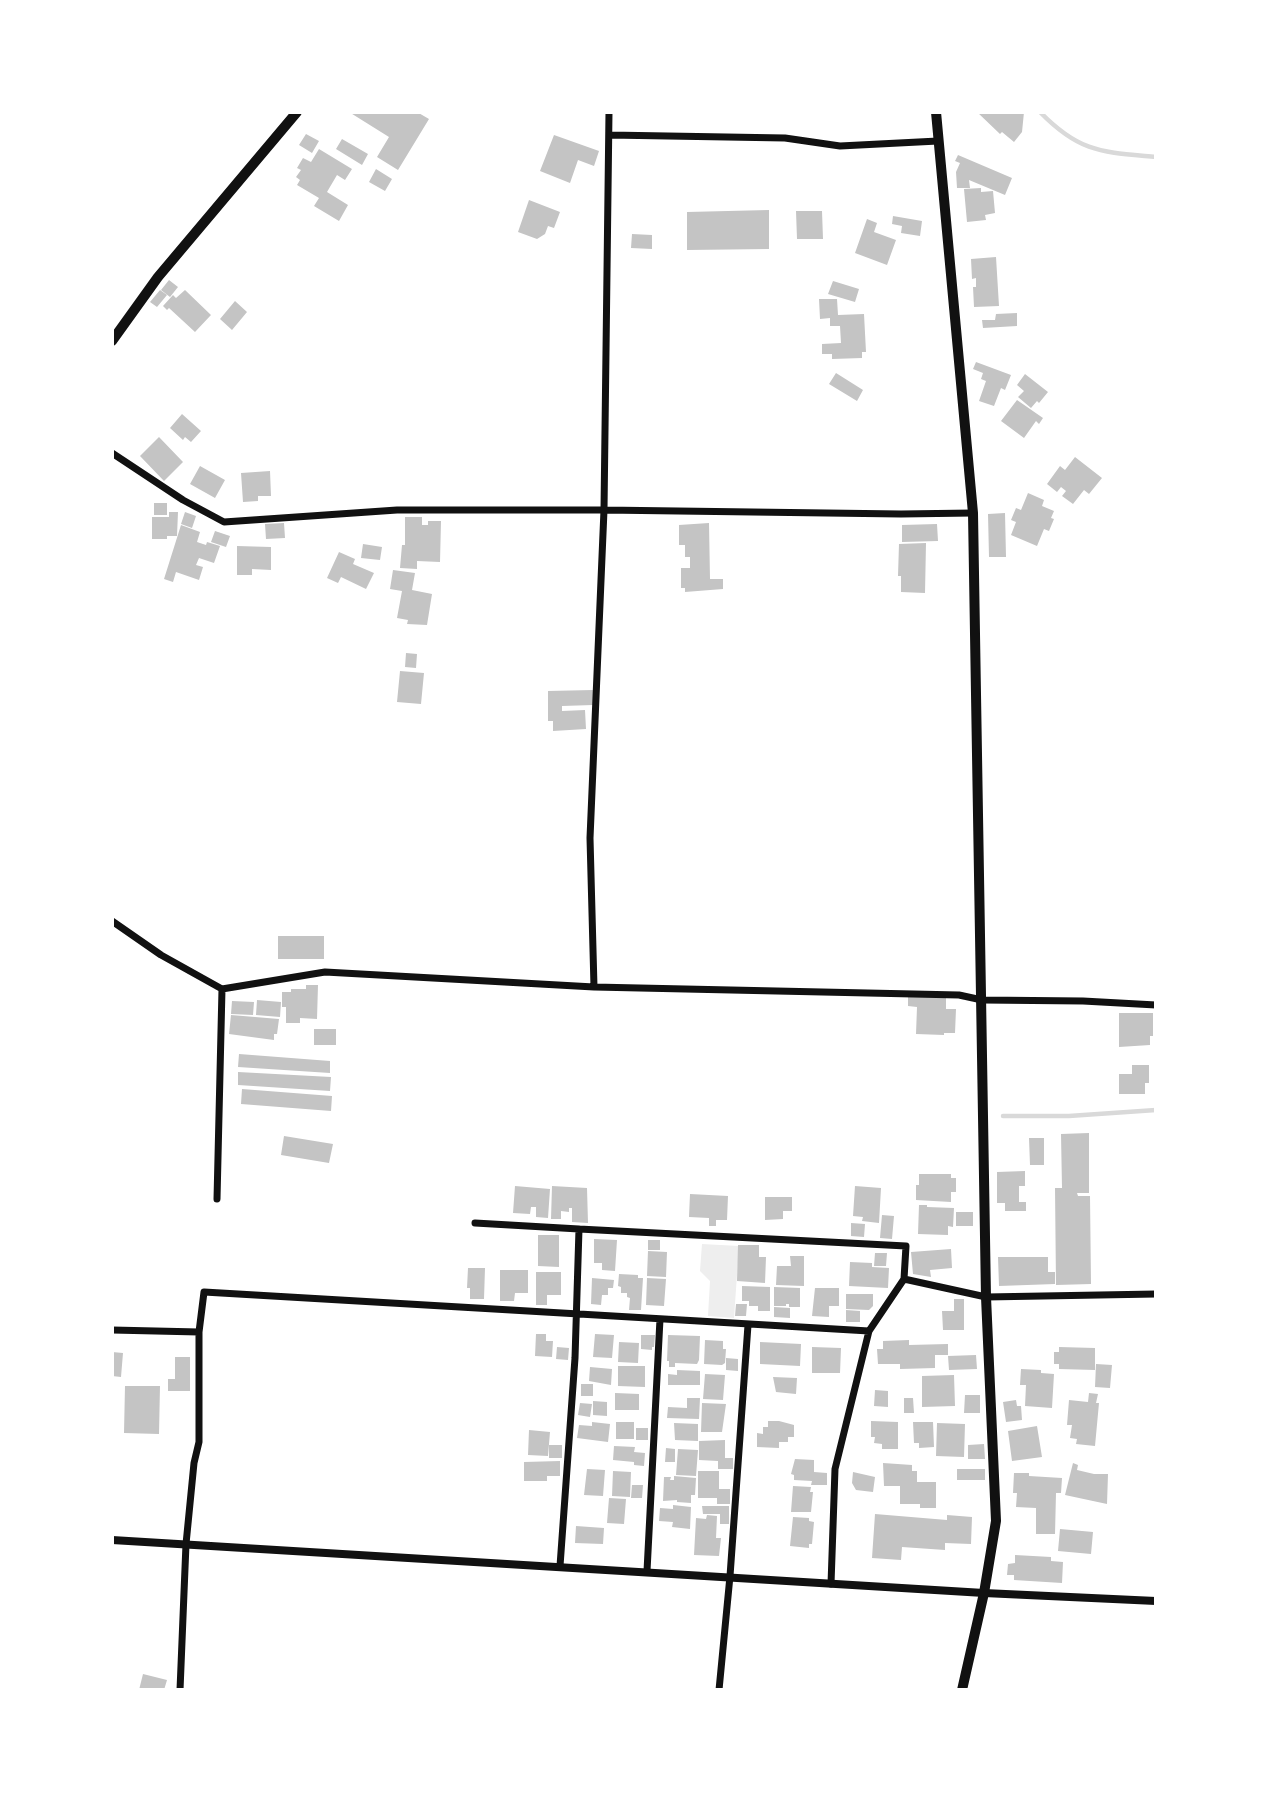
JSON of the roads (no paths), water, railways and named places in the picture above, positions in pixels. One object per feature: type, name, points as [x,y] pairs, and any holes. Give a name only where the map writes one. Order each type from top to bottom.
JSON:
[{"type":"main road","points":[[112,341],[158,277],[298,112]]},
{"type":"main road","points":[[936,112],[973,513],[986,1297],[996,1521],[984,1593],[962,1690]]},
{"type":"street","points":[[594,987],[590,838],[604,510],[609,112]]},
{"type":"street","points":[[609,135],[785,138],[840,146],[938,141]]},
{"type":"street","points":[[112,453],[183,500],[224,522],[397,510],[973,513]]},
{"type":"street","points":[[112,922],[161,955],[222,989],[325,972],[594,987],[959,995],[982,1000],[1156,1005]]},
{"type":"street","points":[[217,1199],[222,989]]},
{"type":"street","points":[[475,1223],[905,1246],[904,1279],[869,1331],[835,1469],[831,1584]]},
{"type":"street","points":[[560,1566],[577,1314],[579,1229]]},
{"type":"street","points":[[904,1279],[986,1297],[1156,1294]]},
{"type":"street","points":[[180,1690],[187,1544],[194,1463],[200,1442],[199,1332],[204,1292],[869,1331]]},
{"type":"street","points":[[647,1571],[660,1320]]},
{"type":"street","points":[[719,1690],[748,1325]]},
{"type":"street","points":[[112,1330],[199,1332]]},
{"type":"street","points":[[112,1540],[1156,1601]]},
{"type":"waterway","points":[[1040,112],[1067,136],[1080,143],[1121,154],[1156,157]]},
{"type":"waterway","points":[[1003,1116],[1069,1116],[1156,1110]]}]
